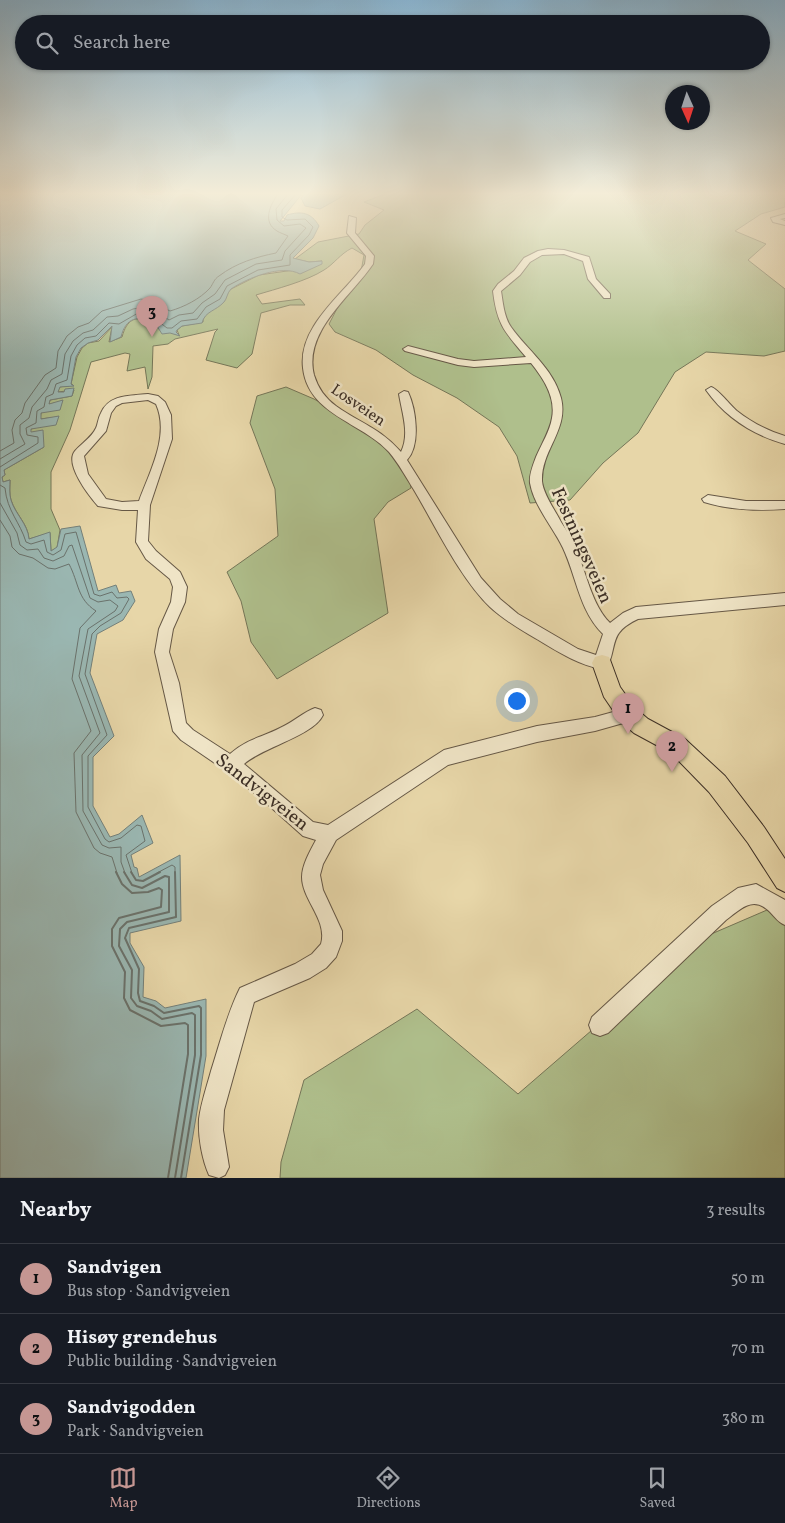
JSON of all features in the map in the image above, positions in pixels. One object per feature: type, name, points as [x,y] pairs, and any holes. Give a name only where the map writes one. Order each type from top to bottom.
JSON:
[{"type":"main road","points":[[602,662],[611,691],[628,715],[641,726],[678,746],[717,784],[756,835],[785,880]]},
{"type":"street","name":"Losveien","points":[[364,249],[370,256],[369,264],[329,312],[313,338],[307,359],[309,378],[315,391],[326,405],[372,431],[390,445],[401,459],[476,582],[495,603],[513,618],[573,653],[592,662],[602,662]]},
{"type":"street","name":"Festningsveien","points":[[607,296],[592,278],[590,265],[586,259],[566,252],[552,251],[528,260],[516,274],[501,284],[496,291],[500,313],[506,327],[550,380],[556,399],[558,418],[538,466],[536,482],[541,496],[570,550],[591,608],[598,620],[610,632]]},
{"type":"street","points":[[408,349],[458,362],[474,364],[532,360]]},
{"type":"street","points":[[711,390],[726,407],[745,421],[760,430],[785,440]]},
{"type":"street","name":"Losveien","points":[[401,459],[407,455],[410,449],[410,427],[404,394]]},
{"type":"street","name":"Sandvigveien","points":[[144,505],[122,506],[102,503],[89,487],[78,464],[78,455],[101,431],[106,413],[112,404],[120,400],[148,396],[160,402],[166,415],[166,439],[144,505],[142,542],[151,555],[175,576],[180,587],[178,602],[166,629],[162,652],[171,683],[179,726],[187,735],[231,764],[263,789],[309,830],[330,834],[444,758],[537,734],[595,724],[628,715]]},
{"type":"street","points":[[708,499],[739,506],[785,506]]},
{"type":"street","points":[[602,662],[610,632],[620,622],[636,613],[785,599]]},
{"type":"street","points":[[231,764],[248,749],[289,732],[315,715]]},
{"type":"street","points":[[217,1167],[211,1118],[216,1091],[233,1040],[242,1003],[248,994],[296,974],[318,961],[329,951],[332,939],[331,927],[312,884],[311,874],[330,834]]},
{"type":"street","points":[[600,1025],[719,913],[745,895],[756,894],[763,897],[776,904],[785,915]]},
{"type":"green space","points":[[309,249],[350,249],[328,268],[309,278],[256,295],[262,304],[300,299],[305,305],[290,305],[261,313],[252,354],[237,368],[206,360],[215,332],[218,329],[175,339],[168,344],[153,346],[152,377],[148,389],[145,367],[127,371],[130,354],[125,353],[91,362],[70,430],[51,472],[51,509],[60,530],[57,548],[51,551],[50,533],[29,539],[11,500],[10,480],[3,482],[2,477],[5,475],[4,470],[44,447],[30,432],[31,429],[55,422],[58,417],[40,419],[41,413],[54,403],[49,405],[50,400],[72,396],[74,390],[58,392],[59,387],[73,385],[71,384],[77,357],[82,348],[88,343],[99,341],[112,327],[109,342],[122,337],[126,326],[132,320],[139,319],[146,320],[179,335],[177,330],[182,326],[203,322],[203,318],[209,311],[224,302],[229,290],[259,275],[294,270],[322,261],[309,262],[295,259]]},
{"type":"green space","points":[[354,249],[760,249],[748,260],[785,289],[785,351],[764,356],[706,352],[675,372],[638,433],[603,463],[570,500],[530,503],[517,456],[499,427],[457,398],[413,375],[376,350],[335,332],[329,324],[342,299],[360,277],[364,255]]},
{"type":"green space","points":[[286,387],[314,399],[355,421],[408,468],[411,488],[388,502],[374,519],[388,613],[277,679],[251,642],[241,601],[227,572],[278,536],[275,489],[250,423],[257,396]]},
{"type":"green space","points":[[767,910],[785,920],[785,1178],[280,1178],[281,1162],[304,1080],[417,1009],[518,1094],[695,941]]},
{"type":"water","points":[[0,249],[302,249],[293,258],[309,262],[322,261],[322,264],[300,274],[293,271],[274,271],[246,281],[231,289],[224,302],[208,313],[202,323],[182,326],[177,330],[176,332],[180,336],[170,333],[162,334],[155,323],[149,320],[134,319],[126,325],[121,337],[110,342],[112,326],[98,340],[88,343],[81,348],[76,357],[71,384],[74,386],[60,387],[58,392],[74,388],[72,396],[50,400],[49,404],[63,400],[60,410],[41,413],[41,419],[59,416],[56,425],[31,429],[31,432],[43,430],[44,447],[4,470],[3,482],[10,480],[11,500],[29,539],[50,532],[51,551],[57,547],[61,529],[80,526],[98,591],[116,585],[119,593],[131,591],[135,601],[123,620],[97,634],[90,673],[114,736],[93,757],[93,806],[110,837],[119,834],[142,815],[153,843],[131,855],[139,877],[180,855],[181,921],[130,933],[130,943],[144,967],[143,997],[156,1001],[165,1008],[206,999],[206,1056],[186,1178],[0,1178]]},
{"type":"place","name":"Sandvigodden","points":[[152,337]]},
{"type":"place","name":"Sandvigen","points":[[628,734]]},
{"type":"place","name":"Hisøy grendehus","points":[[672,772]]}]
